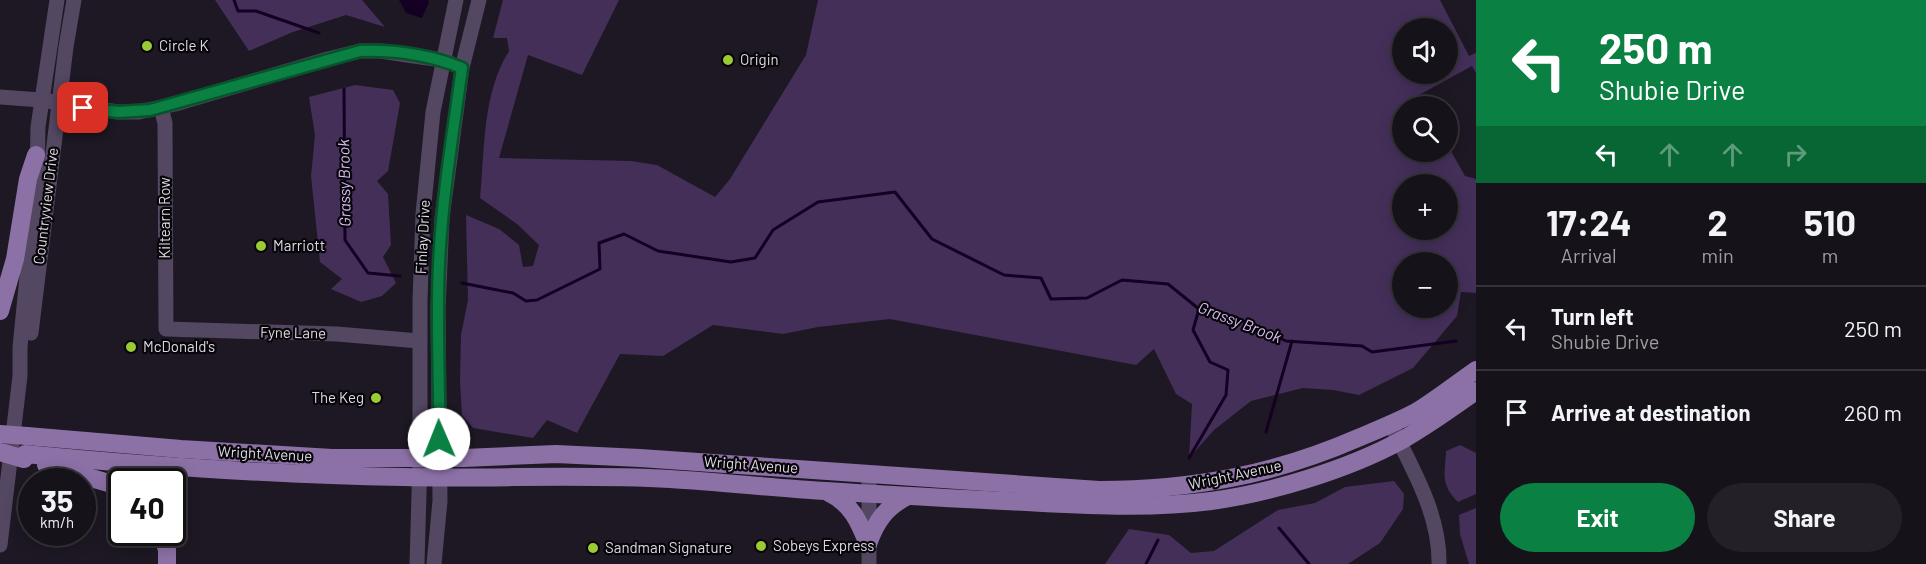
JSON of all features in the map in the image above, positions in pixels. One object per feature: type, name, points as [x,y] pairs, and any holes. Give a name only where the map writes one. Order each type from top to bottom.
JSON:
[{"type":"main road","points":[[0,311],[15,259],[28,179],[36,155]]},
{"type":"main road","name":"Wright Avenue","points":[[0,452],[25,450],[332,458],[577,455],[1100,490],[1140,490],[1213,482],[1273,469],[1327,451],[1391,425],[1417,411],[1476,370]]},
{"type":"main road","name":"Wright Avenue","points":[[0,434],[25,450],[267,473],[419,478],[598,476],[672,479],[868,494],[1122,507],[1202,502],[1256,493],[1302,480],[1399,441],[1476,391]]},
{"type":"main road","points":[[25,450],[108,483]]},
{"type":"main road","points":[[825,491],[843,500],[852,509],[868,544]]},
{"type":"main road","points":[[868,544],[883,513],[897,501],[908,496]]},
{"type":"main road","points":[[166,546],[167,564]]},
{"type":"street","name":"Countryview Drive","points":[[0,545],[20,376],[20,347],[36,155],[57,0]]},
{"type":"street","name":"Countryview Drive","points":[[20,376],[30,346],[59,103],[74,0]]},
{"type":"street","name":"Finlay Drive","points":[[417,564],[421,249],[427,162],[442,60],[456,0]]},
{"type":"street","name":"Finlay Drive","points":[[434,564],[439,528],[439,264],[447,170],[462,68],[478,0]]},
{"type":"street","points":[[0,97],[42,100],[118,112],[139,112],[161,108],[360,51],[381,51],[442,60],[462,68]]},
{"type":"street","name":"Kiltearn Row","points":[[161,108],[165,123],[166,162],[164,241],[166,329]]},
{"type":"street","name":"Fyne Lane","points":[[166,329],[337,334],[419,341]]},
{"type":"street","points":[[1391,425],[1427,501],[1435,528],[1439,564]]},
{"type":"street","points":[[869,473],[869,564]]},
{"type":"shaded area","points":[[215,0],[362,0],[385,27],[346,15],[293,32],[249,51]]},
{"type":"shaded area","points":[[399,0],[428,0],[429,2],[422,18],[406,13]]},
{"type":"shaded area","points":[[503,0],[619,0],[582,75],[528,55],[499,158],[631,161],[657,165],[715,197],[730,179],[806,55],[818,0],[1440,0],[1449,18],[1392,18],[1392,84],[1439,84],[1420,96],[1392,96],[1392,162],[1457,162],[1465,176],[1476,179],[1476,293],[1461,292],[1458,310],[1458,252],[1392,252],[1392,318],[1455,318],[1413,368],[1359,395],[1303,388],[1251,401],[1214,430],[1189,458],[1192,404],[1176,394],[1154,349],[1136,365],[890,319],[818,327],[783,334],[713,325],[663,356],[620,354],[577,433],[547,420],[533,438],[473,428],[462,415],[460,381],[461,335],[468,300],[466,215],[499,229],[519,245],[523,267],[533,266],[539,245],[517,224],[480,198],[489,103],[500,68],[509,51],[507,38],[493,38]]},
{"type":"shaded area","points":[[1458,35],[1469,56],[1476,53],[1476,73],[1472,66],[1458,74]]},
{"type":"shaded area","points":[[355,85],[393,90],[400,103],[388,171],[377,181],[388,194],[391,245],[383,257],[396,283],[382,296],[361,302],[331,289],[342,279],[320,262],[311,176],[315,135],[309,97]]},
{"type":"shaded area","points":[[1460,445],[1476,453],[1476,494],[1458,502],[1448,490],[1445,472],[1446,451]]},
{"type":"shaded area","points":[[1394,481],[1404,494],[1403,509],[1380,543],[1348,564],[1105,564],[1129,529],[1169,535],[1191,553],[1214,551],[1278,510],[1315,503],[1345,487]]},
{"type":"shaded area","points":[[1476,508],[1476,564],[1469,564],[1460,534],[1459,515]]},
{"type":"waterway","name":"Grassy Brook","points":[[234,0],[238,11],[256,11],[319,33]]},
{"type":"waterway","name":"Grassy Brook","points":[[344,89],[345,240],[368,273],[400,276]]},
{"type":"waterway","name":"Grassy Brook","points":[[462,283],[513,293],[526,301],[537,300],[600,269],[599,243],[624,234],[658,251],[731,262],[755,258],[773,230],[818,202],[895,192],[932,239],[1004,275],[1041,278],[1051,299],[1087,298],[1122,280],[1168,284],[1199,309],[1235,317],[1286,341],[1362,346],[1372,352],[1456,341]]},
{"type":"waterway","points":[[1189,458],[1226,395],[1228,370],[1210,362],[1193,330],[1199,309]]},
{"type":"waterway","points":[[1266,432],[1292,341]]},
{"type":"waterway","points":[[1279,528],[1309,564]]},
{"type":"waterway","points":[[1146,564],[1158,540]]},
{"type":"place","name":"Circle K","points":[[147,46]]},
{"type":"place","name":"Origin","points":[[728,60]]},
{"type":"place","name":"Marriott","points":[[261,246]]},
{"type":"place","name":"McDonald's","points":[[131,347]]},
{"type":"place","name":"The Keg","points":[[376,398]]},
{"type":"place","name":"Sobeys Express","points":[[761,546]]},
{"type":"place","name":"Sandman Signature","points":[[593,548]]},
{"type":"route","points":[[83,108],[139,112],[161,108],[360,51],[381,51],[442,60],[462,68],[447,170],[439,264],[439,439]]}]
